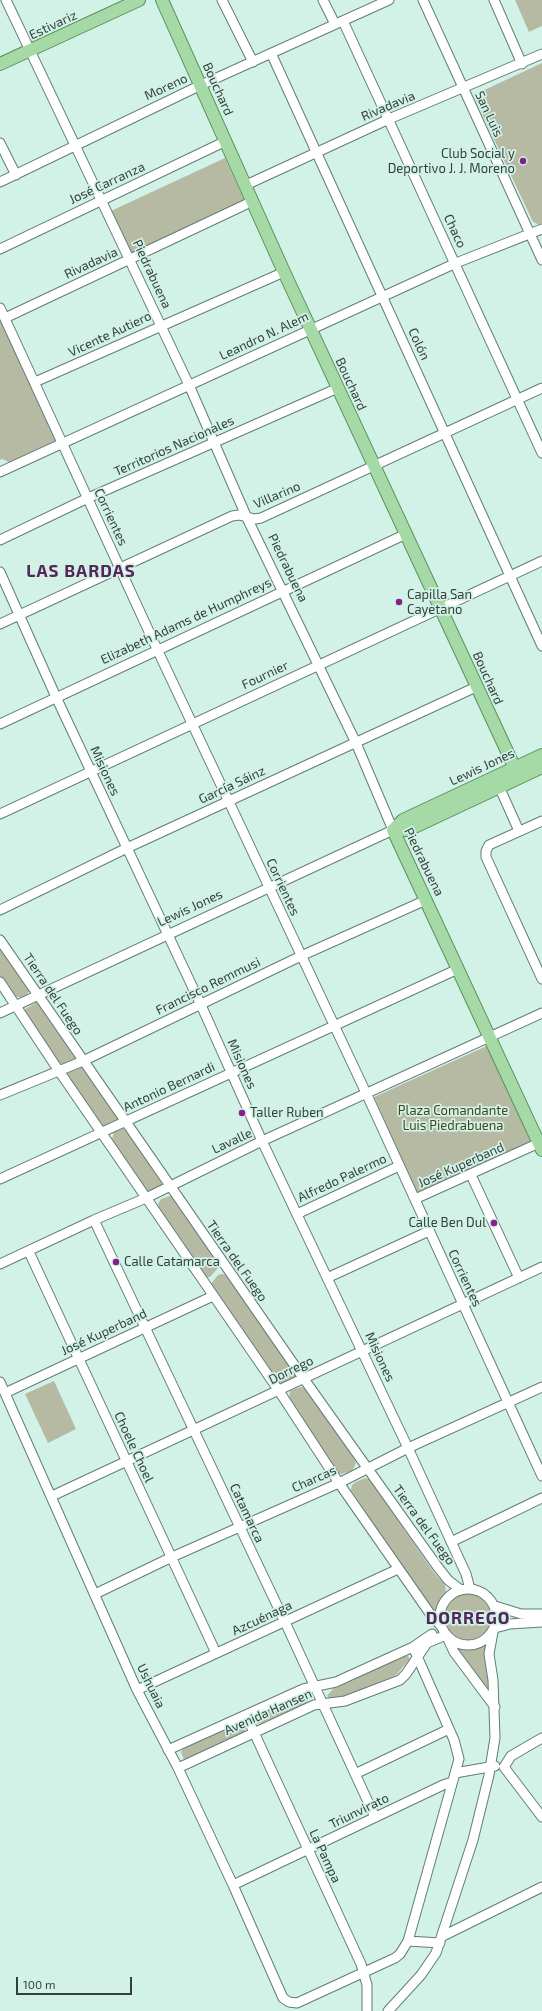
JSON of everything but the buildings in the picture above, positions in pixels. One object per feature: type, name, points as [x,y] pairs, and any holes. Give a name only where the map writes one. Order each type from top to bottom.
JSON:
[{"type":"main road","name":"Estivariz","points":[[0,64],[28,47],[120,0]]},
{"type":"main road","name":"Estivariz","points":[[0,56],[28,47],[139,0]]},
{"type":"main road","name":"Bouchard","points":[[162,0],[284,272],[441,608],[516,773]]},
{"type":"main road","name":"Lewis Jones","points":[[393,830],[403,820],[497,782],[516,773],[542,755]]},
{"type":"main road","name":"Lewis Jones","points":[[516,773],[542,766]]},
{"type":"main road","name":"Piedrabuena","points":[[393,830],[540,1147]]},
{"type":"street","name":"Piedrabuena","points":[[6,0],[74,146],[130,259],[189,385],[247,518],[284,590],[356,743],[393,830]]},
{"type":"street","points":[[222,0],[252,62]]},
{"type":"street","name":"Chaco","points":[[323,0],[339,22],[389,119],[542,453]]},
{"type":"street","name":"Moreno","points":[[0,182],[16,176],[74,146],[270,53],[390,0]]},
{"type":"street","name":"San Luis","points":[[423,0],[542,260]]},
{"type":"street","points":[[494,0],[522,64]]},
{"type":"street","name":"Colón","points":[[270,53],[446,432],[509,576],[542,646]]},
{"type":"street","name":"Rivadavia","points":[[246,185],[389,119],[522,64],[542,54]]},
{"type":"street","name":"José Carranza","points":[[0,249],[226,141]]},
{"type":"street","points":[[0,143],[16,176]]},
{"type":"street","name":"Rivadavia","points":[[5,318],[253,201]]},
{"type":"street","name":"Leandro N. Alem","points":[[0,472],[382,296],[456,263],[542,230]]},
{"type":"street","name":"Vicente Autiero","points":[[35,382],[160,325],[284,272]]},
{"type":"street","name":"Corrientes","points":[[0,308],[157,649],[367,1095],[542,1476]]},
{"type":"street","name":"Territorios Nacionales","points":[[0,540],[88,498],[338,388]]},
{"type":"street","name":"Villarino","points":[[0,624],[232,516],[255,519],[261,518],[542,388]]},
{"type":"street","name":"Elizabeth Adams de Humphreys","points":[[0,724],[56,696],[406,534]]},
{"type":"street","name":"Fournier","points":[[0,814],[318,664],[542,561]]},
{"type":"street","name":"Misiones","points":[[0,572],[90,771],[168,934],[262,1141],[362,1350],[466,1574],[465,1589]]},
{"type":"street","name":"García Sáinz","points":[[0,910],[127,848],[476,687]]},
{"type":"street","points":[[497,782],[519,832]]},
{"type":"street","points":[[542,821],[489,845],[486,851],[486,857],[542,978]]},
{"type":"street","name":"Lewis Jones","points":[[0,1013],[393,830]]},
{"type":"street","name":"Francisco Remmusi","points":[[0,1095],[59,1071],[201,1005],[301,956],[426,900]]},
{"type":"street","name":"Tierra del Fuego","points":[[0,940],[367,1469],[448,1580],[465,1589]]},
{"type":"street","name":"Antonio Bernardi","points":[[0,1179],[458,969]]},
{"type":"street","points":[[0,982],[59,1071],[279,1391],[339,1483],[398,1569],[444,1632],[463,1646],[471,1646],[483,1641],[494,1630],[510,1624],[542,1622]]},
{"type":"street","name":"Lavalle","points":[[0,1264],[29,1252],[94,1220],[146,1198],[262,1141],[367,1095],[542,1013]]},
{"type":"street","name":"José Kuperband","points":[[415,1199],[540,1147]]},
{"type":"street","name":"Alfredo Palermo","points":[[297,1214],[399,1166]]},
{"type":"street","points":[[471,1175],[519,1278]]},
{"type":"street","name":"Catamarca","points":[[94,1220],[285,1622],[313,1686],[375,1817]]},
{"type":"street","points":[[327,1278],[429,1231]]},
{"type":"street","name":"Choele Choel","points":[[29,1252],[216,1653]]},
{"type":"street","name":"Dorrego","points":[[52,1496],[194,1431],[362,1350],[542,1267]]},
{"type":"street","name":"José Kuperband","points":[[5,1393],[213,1296]]},
{"type":"street","name":"Ushuaia","points":[[0,1382],[137,1690],[178,1768],[233,1885],[283,1998],[289,2002],[297,2003],[364,1972]]},
{"type":"street","name":"Charcas","points":[[95,1594],[239,1526],[339,1483],[408,1448],[542,1387]]},
{"type":"street","points":[[451,1542],[542,1498]]},
{"type":"street","name":"Azcuénaga","points":[[137,1690],[398,1569]]},
{"type":"street","points":[[388,2011],[428,1966],[441,1940],[473,1840],[491,1765],[495,1738],[495,1707],[489,1654],[497,1613],[495,1606],[484,1594],[465,1589],[448,1598],[443,1604],[440,1618],[444,1632],[454,1652],[495,1707]]},
{"type":"street","points":[[495,1606],[521,1614],[542,1614]]},
{"type":"street","name":"Avenida Hansen","points":[[168,1750],[303,1689],[336,1682],[413,1647],[426,1636],[444,1632]]},
{"type":"street","name":"Avenida Hansen","points":[[178,1768],[254,1732],[321,1703],[345,1701],[400,1680],[418,1658],[427,1642],[444,1632]]},
{"type":"street","points":[[364,1972],[395,1958],[400,1954],[408,1941],[459,1759],[458,1752],[449,1729],[413,1647]]},
{"type":"street","name":"La Pampa","points":[[246,1715],[364,1972],[367,1985],[367,2011]]},
{"type":"street","points":[[355,1774],[449,1729]]},
{"type":"street","points":[[542,1738],[511,1756],[504,1767],[542,1817]]},
{"type":"street","name":"Triunvirato","points":[[233,1885],[443,1785],[454,1778],[491,1765],[504,1767]]},
{"type":"street","points":[[408,1941],[441,1940],[542,1887]]},
{"type":"green space","points":[[515,0],[542,0],[542,26],[529,32]]},
{"type":"green space","name":"Club Social y Deportivo J. J. Moreno","points":[[542,63],[542,223],[540,225],[533,222],[476,101],[478,93]]},
{"type":"green space","points":[[225,158],[245,202],[132,255],[111,211]]},
{"type":"green space","points":[[0,320],[56,442],[11,463],[2,459],[0,460]]},
{"type":"green space","points":[[0,947],[30,991],[23,998],[13,996],[0,976]]},
{"type":"green space","points":[[39,1002],[77,1059],[69,1065],[58,1062],[24,1011]]},
{"type":"green space","name":"Plaza Comandante Luis Piedrabuena","points":[[489,1045],[532,1141],[417,1193],[374,1097]]},
{"type":"green space","points":[[82,1067],[120,1121],[103,1127],[66,1073]]},
{"type":"green space","points":[[123,1129],[127,1130],[164,1187],[150,1192],[145,1189],[112,1139],[114,1132]]},
{"type":"green space","points":[[170,1196],[173,1197],[218,1264],[218,1268],[211,1276],[207,1278],[203,1276],[160,1211],[158,1204],[161,1199]]},
{"type":"green space","points":[[218,1275],[226,1275],[295,1375],[296,1380],[292,1384],[276,1381],[210,1285]]},
{"type":"green space","points":[[54,1381],[76,1429],[48,1443],[25,1394]]},
{"type":"green space","points":[[300,1387],[305,1388],[354,1458],[356,1463],[352,1471],[341,1474],[337,1472],[289,1401],[290,1391]]},
{"type":"green space","points":[[365,1478],[369,1479],[435,1574],[445,1585],[446,1592],[435,1614],[351,1490],[352,1485]]},
{"type":"green space","points":[[463,1594],[473,1594],[485,1601],[492,1613],[492,1623],[485,1635],[473,1642],[463,1642],[455,1638],[448,1631],[444,1623],[444,1613],[448,1605],[455,1598]]},
{"type":"green space","points":[[489,1641],[491,1696],[454,1645],[477,1647]]},
{"type":"green space","points":[[401,1656],[408,1656],[410,1659],[396,1675],[356,1693],[334,1699],[330,1699],[327,1696],[336,1685],[347,1683]]},
{"type":"green space","points":[[302,1692],[307,1693],[309,1696],[309,1700],[304,1705],[259,1724],[255,1722],[254,1717],[258,1712]]},
{"type":"green space","points":[[236,1725],[242,1726],[246,1732],[184,1760],[181,1752],[186,1746]]},
{"type":"place","name":"Club Social y Deportivo J. J. Moreno","points":[[523,161]]},
{"type":"place","name":"Capilla San Cayetano","points":[[399,602]]},
{"type":"place","name":"Taller Ruben","points":[[242,1113]]},
{"type":"place","name":"Calle Ben Dul","points":[[494,1223]]},
{"type":"place","name":"Calle Catamarca","points":[[116,1262]]},
{"type":"district","name":"LAS BARDAS","points":[[81,571]]},
{"type":"district","name":"DORREGO","points":[[468,1618]]}]
